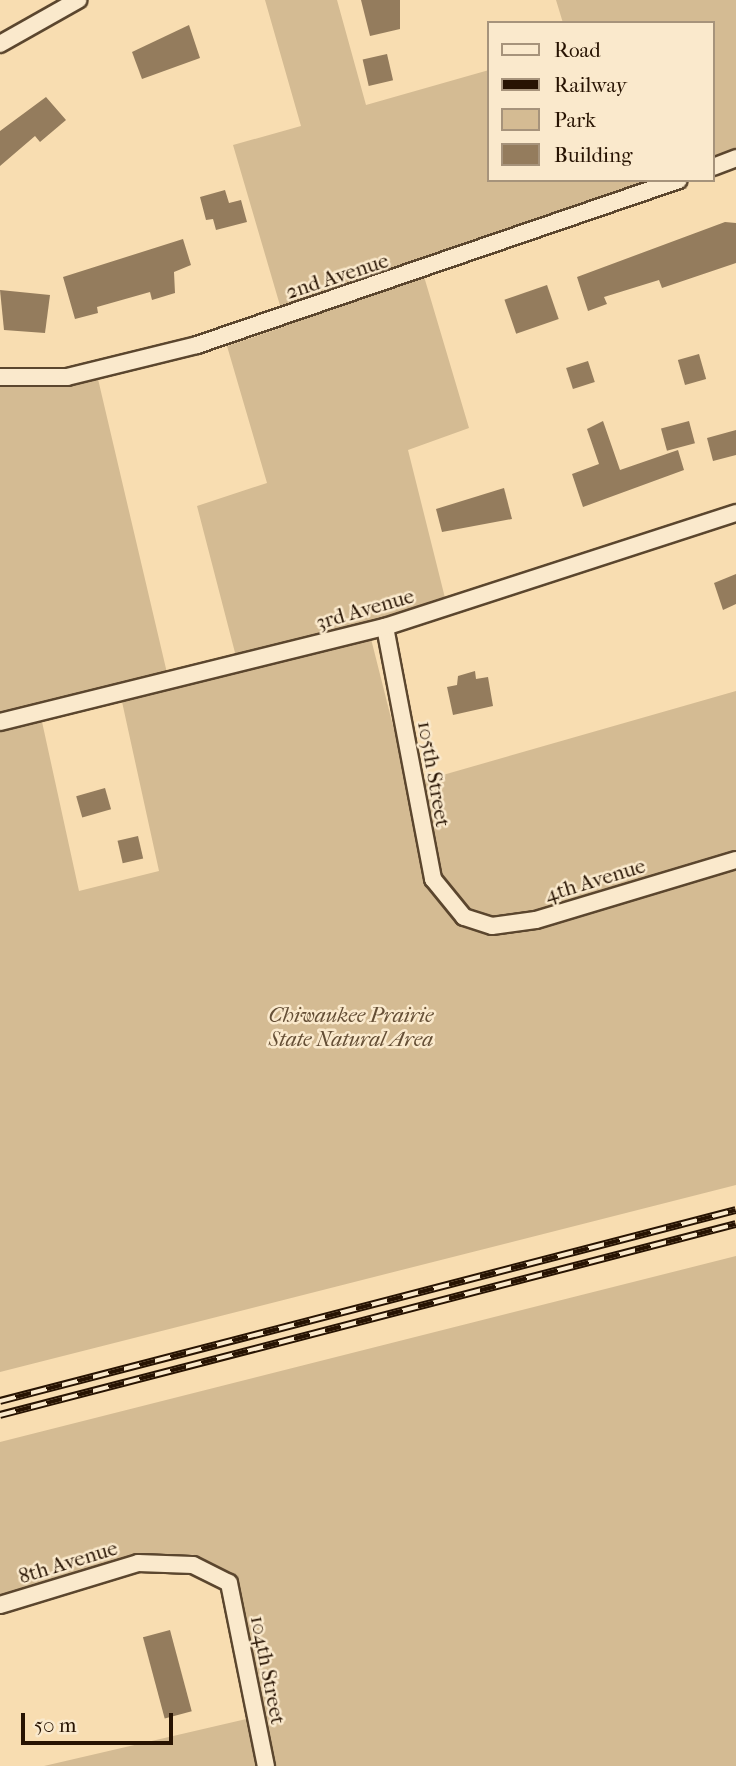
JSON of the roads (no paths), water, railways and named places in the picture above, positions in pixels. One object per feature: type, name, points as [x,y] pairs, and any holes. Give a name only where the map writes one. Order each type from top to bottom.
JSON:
[{"type":"street","points":[[0,44],[78,0]]},
{"type":"street","points":[[715,166],[736,158]]},
{"type":"street","name":"2nd Avenue","points":[[0,377],[67,377],[197,345],[673,182]]},
{"type":"street","name":"3rd Avenue","points":[[0,722],[385,627],[736,513]]},
{"type":"street","name":"105th Street","points":[[385,627],[433,878],[464,917]]},
{"type":"street","name":"4th Avenue","points":[[464,917],[492,926],[536,920],[736,860]]},
{"type":"street","name":"8th Avenue","points":[[0,1605],[138,1563],[193,1565],[229,1583]]},
{"type":"street","name":"104th Street","points":[[229,1583],[266,1766]]},
{"type":"railway","points":[[0,1401],[736,1210]]},
{"type":"railway","points":[[0,1415],[736,1224]]},
{"type":"park label","name":"Chiwaukee Prairie State Natural Area","points":[[351,1027]]}]
